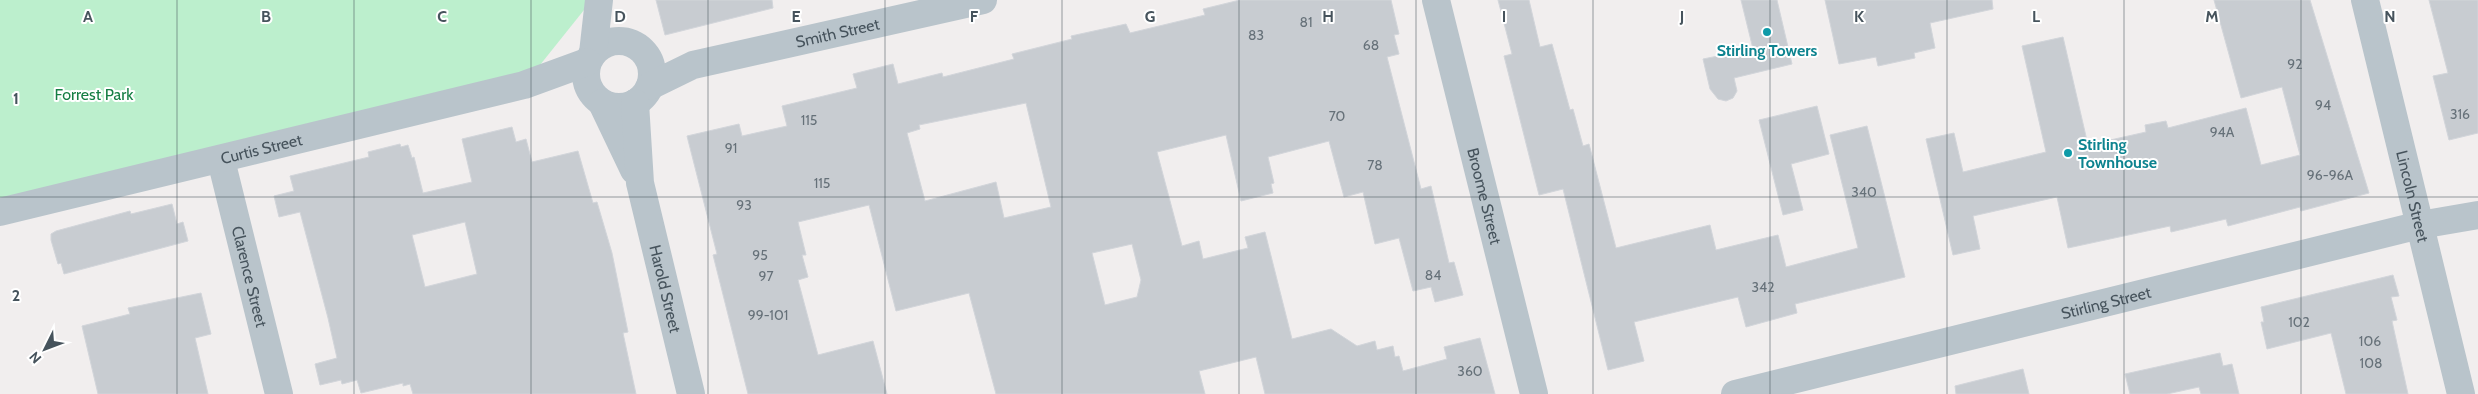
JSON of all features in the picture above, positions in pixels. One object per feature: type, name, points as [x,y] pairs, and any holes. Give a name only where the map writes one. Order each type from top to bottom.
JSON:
[{"type":"street","points":[[599,0],[586,80],[597,99],[619,108],[643,95],[652,69],[634,47],[606,0]]},
{"type":"street","name":"Smith Street","points":[[643,95],[693,65],[983,0]]},
{"type":"street","name":"Broome Street","points":[[1436,0],[1534,394]]},
{"type":"street","name":"Lincoln Street","points":[[2365,0],[2461,394]]},
{"type":"street","points":[[590,58],[607,43],[634,47]]},
{"type":"street","name":"Smith Street","points":[[634,47],[693,65]]},
{"type":"street","name":"Curtis Street","points":[[0,212],[221,160],[524,85],[590,58]]},
{"type":"street","name":"Curtis Street","points":[[524,85],[597,99]]},
{"type":"street","name":"Harold Street","points":[[640,183],[643,95]]},
{"type":"street","name":"Harold Street","points":[[597,99],[640,183],[691,394]]},
{"type":"street","name":"Clarence Street","points":[[221,160],[278,394]]},
{"type":"street","name":"Stirling Street","points":[[1735,394],[2420,225],[2478,215]]},
{"type":"green space","name":"Forrest Park","points":[[0,0],[592,0],[524,85],[0,212]]},
{"type":"building","points":[[656,0],[772,0],[773,8],[665,35]]},
{"type":"building","points":[[1240,0],[1391,0],[1399,34],[1394,35],[1399,54],[1387,57],[1421,189],[1431,186],[1449,263],[1454,262],[1463,295],[1435,302],[1431,287],[1413,291],[1399,238],[1375,244],[1363,192],[1344,197],[1329,141],[1268,157],[1274,183],[1271,184],[1273,193],[1241,201],[1226,135],[1157,152],[1182,246],[1199,241],[1203,259],[1248,248],[1245,237],[1265,232],[1292,339],[1331,329],[1357,346],[1375,341],[1377,350],[1393,346],[1395,357],[1399,356],[1403,371],[1447,359],[1444,347],[1480,338],[1495,394],[1265,394],[1256,357],[1199,371],[1205,394],[996,394],[969,293],[896,311],[869,205],[798,222],[806,255],[802,255],[808,277],[798,280],[818,355],[873,341],[887,394],[748,394],[713,255],[717,254],[687,136],[739,124],[742,136],[787,126],[782,106],[857,88],[853,74],[893,64],[898,84],[942,73],[943,77],[1014,59],[1012,54],[1072,39],[1071,36],[1126,24],[1130,33],[1205,15],[1203,9]],"holes":[[[1026,103],[1051,207],[1004,218],[996,182],[925,201],[907,133],[920,129],[919,125]],[[1132,244],[1141,280],[1137,297],[1105,305],[1092,253]]]},
{"type":"building","points":[[1498,0],[1529,0],[1540,47],[1552,44],[1570,110],[1573,109],[1583,146],[1589,144],[1616,248],[1710,225],[1716,250],[1778,235],[1786,267],[1858,248],[1830,135],[1867,126],[1905,277],[1795,304],[1797,313],[1746,327],[1738,297],[1634,322],[1644,361],[1608,370],[1563,189],[1539,195],[1504,56],[1512,54]]},
{"type":"building","points":[[1741,0],[1777,0],[1792,64],[1734,78],[1737,91],[1733,98],[1726,101],[1718,99],[1710,89],[1703,59],[1753,49]]},
{"type":"building","points":[[1825,0],[1992,0],[1993,9],[1930,23],[1935,48],[1914,53],[1915,58],[1878,66],[1876,57],[1839,64]]},
{"type":"building","points":[[2214,0],[2310,0],[2369,193],[2301,211],[2300,207],[2228,226],[2226,219],[2171,232],[2170,226],[2068,248],[2057,197],[1973,216],[1980,249],[1953,255],[1926,139],[1954,133],[1963,172],[2046,152],[2022,46],[2063,37],[2088,145],[2146,132],[2145,125],[2166,121],[2168,128],[2246,108],[2261,165],[2300,155],[2282,87],[2241,98]]},
{"type":"building","points":[[2429,0],[2478,0],[2478,133],[2449,140],[2433,76],[2448,73]]},
{"type":"building","points":[[1817,106],[1829,154],[1791,164],[1803,210],[1783,215],[1759,120]]},
{"type":"building","points":[[512,127],[516,142],[526,139],[532,162],[578,151],[593,203],[597,202],[612,253],[628,332],[623,333],[636,394],[413,394],[410,384],[403,386],[403,383],[361,393],[357,380],[342,384],[341,380],[320,385],[315,364],[337,358],[328,318],[300,212],[279,217],[274,196],[294,191],[290,176],[369,157],[368,152],[400,144],[401,147],[408,145],[412,158],[414,157],[423,193],[472,182],[462,139]],"holes":[[[465,222],[477,274],[425,287],[412,235]]]},
{"type":"building","points":[[172,204],[177,224],[183,222],[188,241],[64,274],[61,263],[58,264],[51,240],[51,234],[56,231],[130,211],[131,214]]},
{"type":"building","points":[[2393,275],[2399,296],[2391,297],[2397,320],[2392,321],[2408,394],[2346,394],[2331,333],[2267,349],[2261,322],[2264,322],[2261,307]]},
{"type":"building","points":[[201,293],[211,334],[195,338],[208,394],[98,394],[82,326],[130,314],[128,308]]},
{"type":"building","points":[[2220,353],[2223,366],[2232,364],[2239,394],[2201,394],[2199,387],[2167,394],[2130,394],[2125,374]]},
{"type":"building","points":[[2023,369],[2029,394],[1956,394],[1955,386]]},
{"type":"place","name":"Stirling Towers","points":[[1767,32]]},
{"type":"place","name":"Stirling Townhouse","points":[[2068,153]]}]
